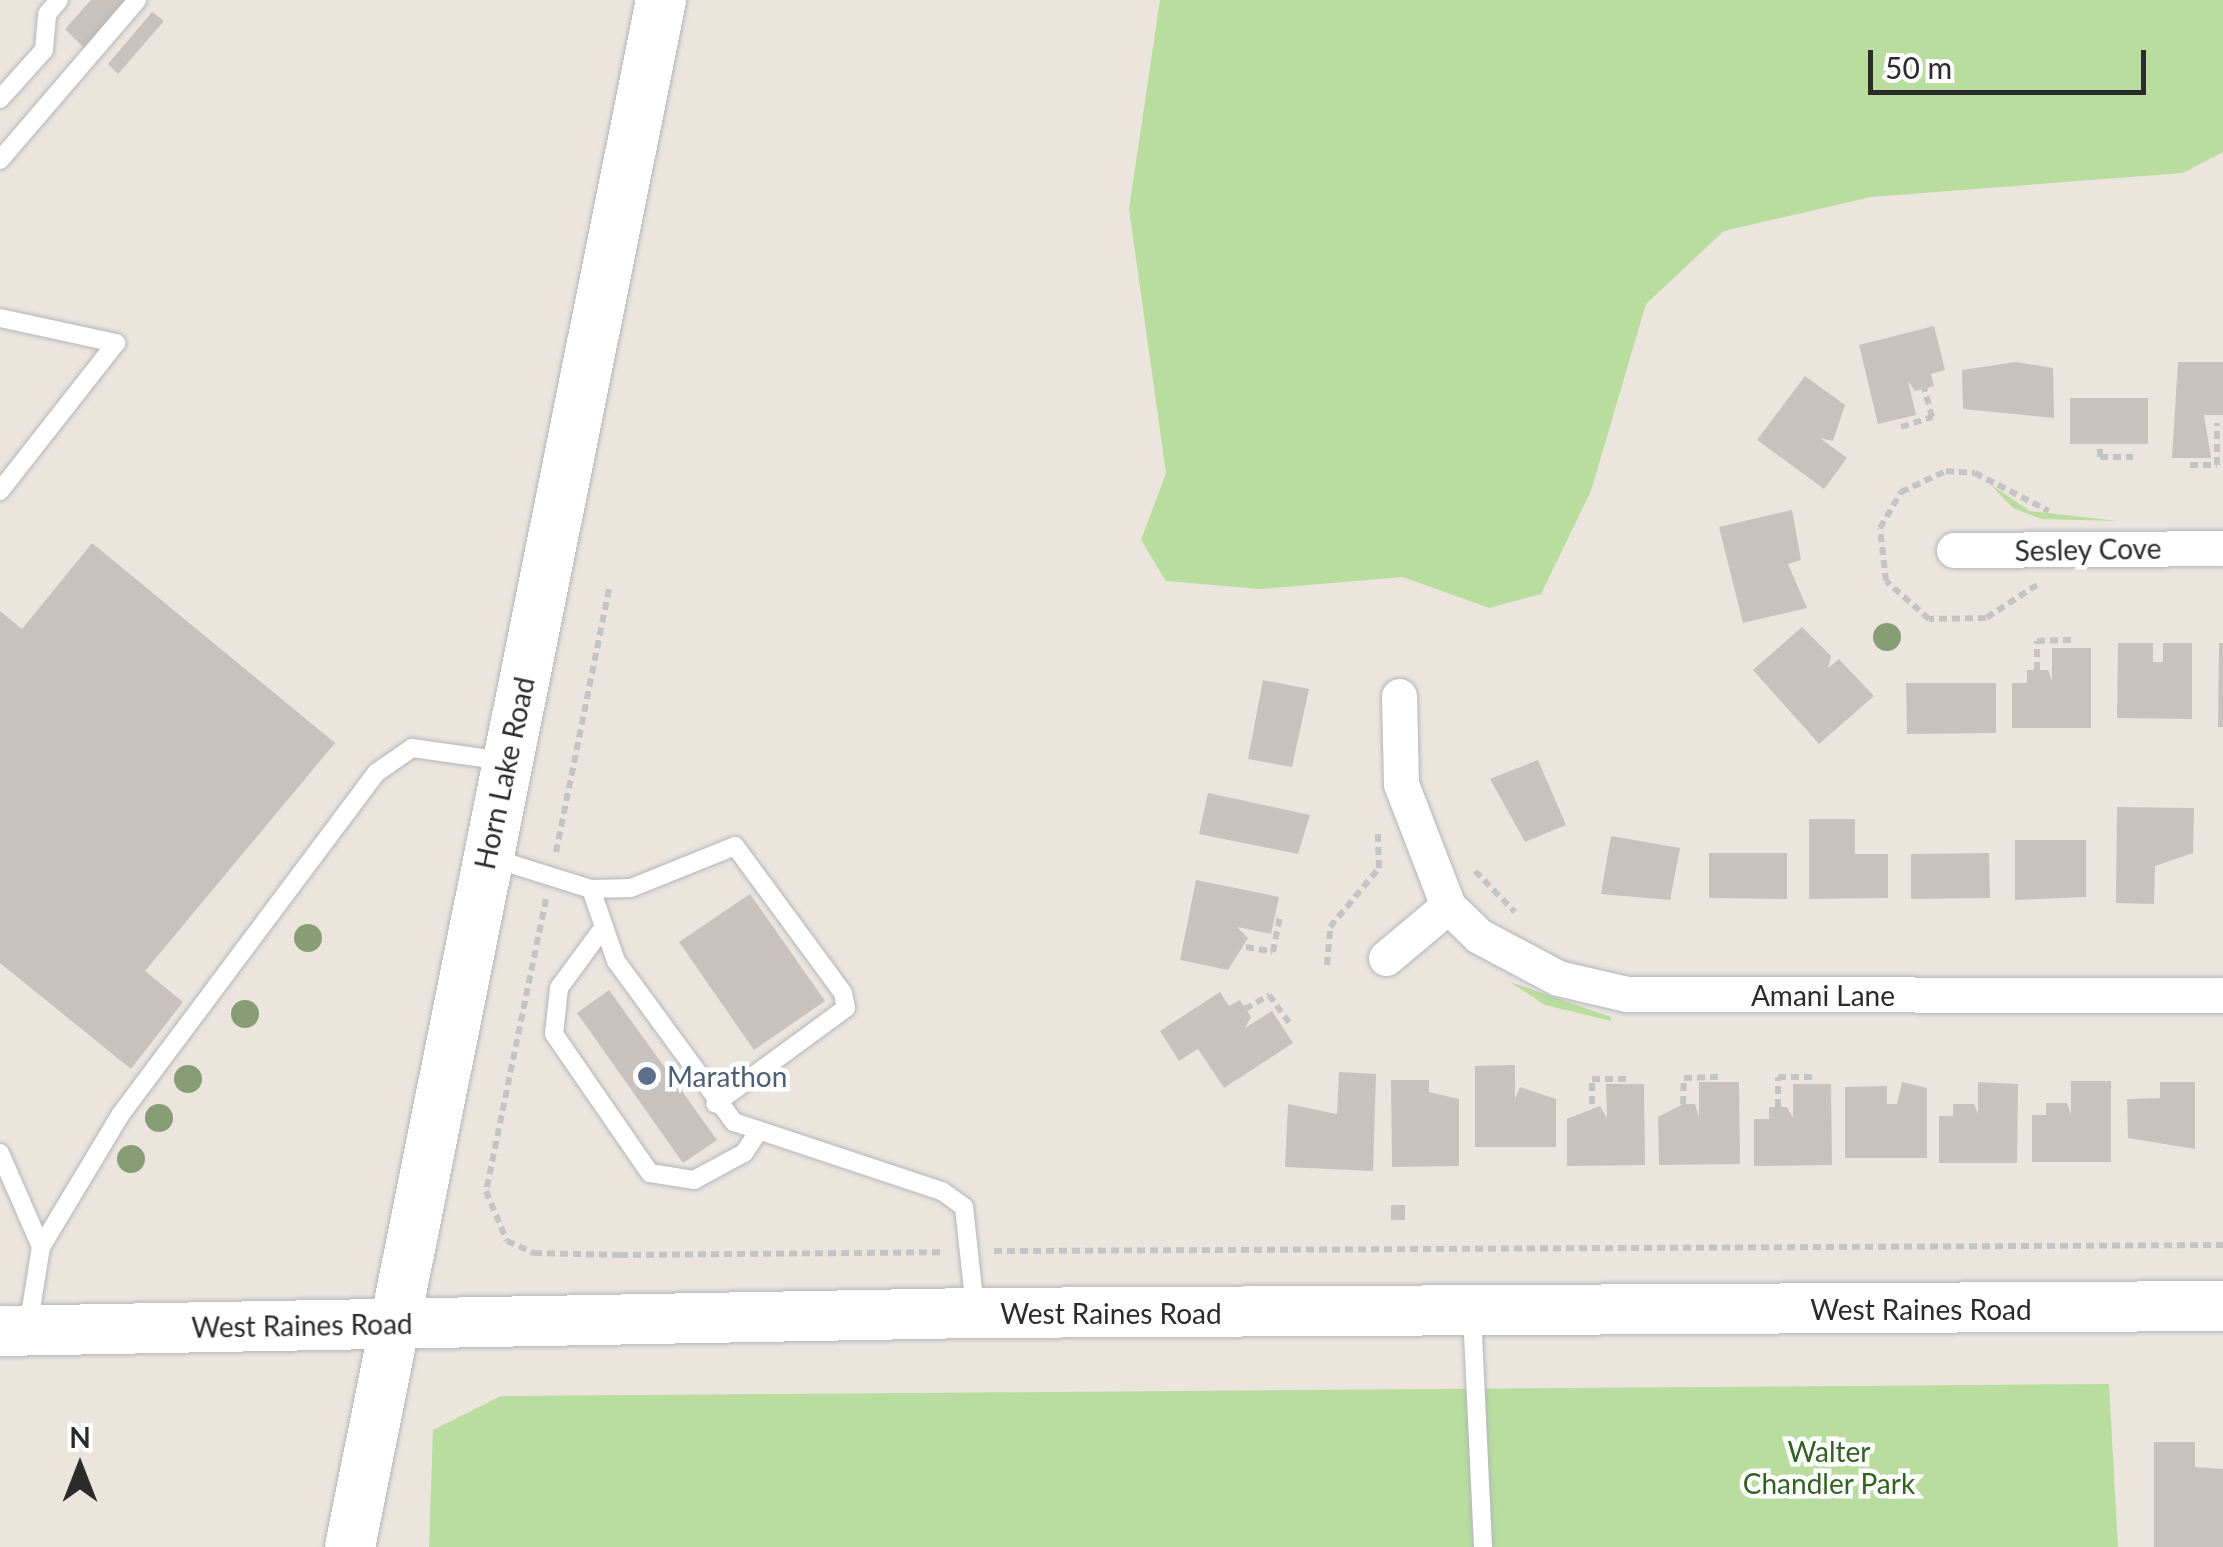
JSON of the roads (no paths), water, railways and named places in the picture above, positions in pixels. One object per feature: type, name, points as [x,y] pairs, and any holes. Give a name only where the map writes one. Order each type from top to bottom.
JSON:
[{"type":"main road","name":"Horn Lake Road","points":[[350,1547],[390,1323],[661,0]]},
{"type":"main road","name":"West Raines Road","points":[[14,1331],[976,1313],[2223,1306]]},
{"type":"street","name":"Sesley Cove","points":[[1954,550],[2223,548]]},
{"type":"street","points":[[1386,958],[1448,906],[1401,784],[1399,696]]},
{"type":"street","name":"Amani Lane","points":[[1448,906],[1525,964],[1626,994],[2223,994]]},
{"type":"lane","points":[[0,99],[44,50],[47,14],[59,0]]},
{"type":"lane","points":[[0,160],[137,0]]},
{"type":"lane","points":[[0,318],[116,343],[0,491]]},
{"type":"lane","points":[[14,1331],[42,1247],[121,1114],[376,773],[412,748],[506,762]]},
{"type":"lane","points":[[487,856],[591,888],[631,888],[735,846],[843,993],[846,1008],[715,1104]]},
{"type":"lane","points":[[591,888],[603,928],[715,1104],[758,1131],[942,1192],[964,1208],[974,1251],[976,1313]]},
{"type":"lane","points":[[603,928],[560,988],[554,1034],[650,1173],[694,1180],[744,1154],[758,1131]]},
{"type":"lane","points":[[0,1153],[42,1247]]},
{"type":"lane","points":[[1472,1312],[1483,1547]]},
{"type":"place","name":"Marathon","points":[[647,1076]]},
{"type":"park label","name":"Walter Chandler Park","points":[[1829,1467]]}]
